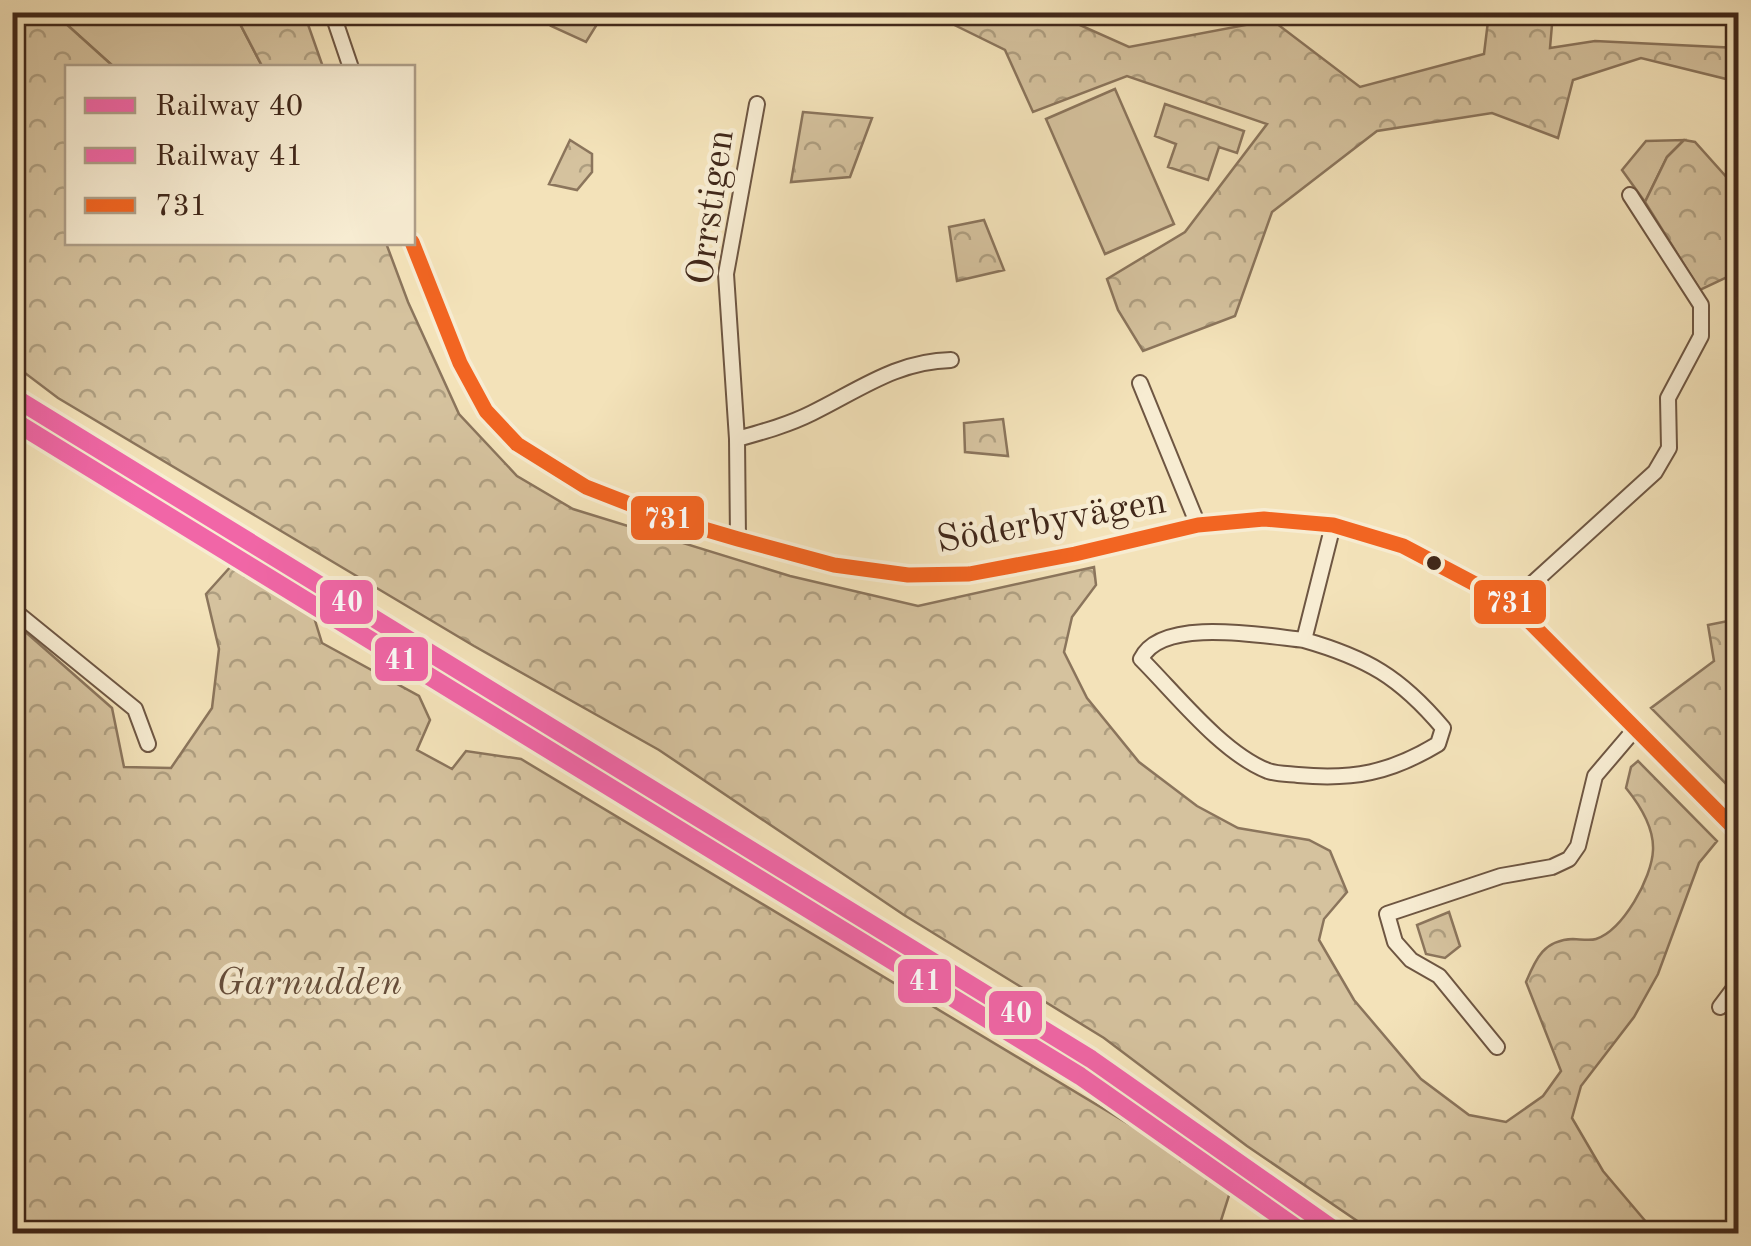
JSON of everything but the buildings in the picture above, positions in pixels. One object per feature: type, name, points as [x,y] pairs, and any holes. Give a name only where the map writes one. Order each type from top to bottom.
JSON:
[{"type":"street","points":[[332,12],[350,65]]},
{"type":"street","name":"Orrstigen","points":[[738,539],[737,440],[726,274],[756,104]]},
{"type":"street","points":[[1511,603],[1655,472],[1669,448],[1668,398],[1701,336],[1704,319],[1701,305],[1630,195]]},
{"type":"street","name":"Söderbyvägen","points":[[413,245],[460,363],[486,411],[516,444],[586,487],[738,539],[834,564],[908,575],[969,574],[1198,525],[1264,519],[1332,526],[1404,546],[1511,603],[1738,832]]},
{"type":"street","points":[[737,440],[812,413],[888,372],[928,360],[952,360]]},
{"type":"street","points":[[1140,383],[1198,525]]},
{"type":"street","points":[[1304,640],[1332,526]]},
{"type":"street","points":[[12,610],[135,709],[148,744]]},
{"type":"street","points":[[1199,632],[1304,640],[1370,664],[1416,696],[1443,728],[1438,744],[1390,770],[1360,776],[1270,772],[1213,731],[1141,659],[1146,650],[1170,637],[1199,632]]},
{"type":"street","points":[[142,727],[158,727]]},
{"type":"street","points":[[1497,1048],[1439,976],[1411,960],[1395,942],[1387,914],[1502,876],[1552,867],[1569,859],[1578,846],[1596,776],[1635,729]]},
{"type":"street","points":[[1720,1007],[1738,983]]},
{"type":"green space","points":[[558,12],[604,13],[586,42],[551,26]]},
{"type":"green space","points":[[12,13],[54,13],[112,65],[65,65],[65,245],[387,245],[459,414],[517,476],[573,509],[790,576],[918,606],[1094,567],[1096,585],[1072,617],[1064,652],[1087,698],[1139,762],[1197,806],[1238,828],[1309,840],[1330,851],[1347,892],[1324,919],[1319,940],[1354,1000],[1421,1079],[1469,1115],[1506,1122],[1543,1096],[1561,1071],[1526,982],[1548,947],[1563,940],[1594,940],[1606,934],[1626,914],[1642,888],[1653,842],[1645,817],[1626,788],[1631,767],[1638,761],[1717,841],[1699,863],[1658,974],[1634,1017],[1581,1086],[1572,1118],[1603,1171],[1647,1223],[1672,1233],[1375,1233],[1247,1146],[1104,1038],[904,915],[659,750],[474,646],[58,398],[13,364]]},
{"type":"green space","points":[[54,13],[224,13],[239,22],[261,65],[112,65]]},
{"type":"green space","points":[[224,13],[304,13],[322,65],[261,65],[239,22]]},
{"type":"green space","points":[[930,13],[1053,13],[1129,47],[1272,20],[1360,87],[1484,54],[1489,13],[1553,13],[1550,48],[1595,41],[1738,48],[1738,91],[1726,79],[1641,58],[1573,80],[1558,138],[1492,113],[1377,131],[1272,212],[1235,316],[1143,351],[1118,310],[1107,279],[1185,232],[1267,124],[1127,76],[1033,112],[1005,50]]},
{"type":"green space","points":[[1115,89],[1174,224],[1105,254],[1046,119]]},
{"type":"green space","points":[[1165,104],[1244,131],[1237,153],[1219,147],[1208,180],[1168,167],[1176,144],[1155,136]]},
{"type":"green space","points":[[803,112],[872,118],[850,177],[791,182]]},
{"type":"green space","points":[[570,140],[592,154],[592,172],[577,190],[549,184]]},
{"type":"green space","points":[[1684,140],[1667,157],[1645,202],[1622,170],[1646,141]]},
{"type":"green space","points":[[1684,140],[1695,142],[1738,190],[1738,272],[1700,290],[1645,202],[1667,157]]},
{"type":"green space","points":[[984,220],[1004,270],[957,281],[949,227]]},
{"type":"green space","points":[[1003,419],[1008,456],[965,452],[964,423]]},
{"type":"green space","name":"Garnudden","points":[[232,565],[313,614],[322,643],[419,696],[430,720],[417,750],[452,769],[466,751],[521,759],[1232,1186],[1217,1233],[13,1233],[13,621],[112,708],[124,767],[171,768],[212,708],[219,649],[206,594]]},
{"type":"green space","points":[[1738,619],[1738,796],[1651,708],[1714,661],[1708,625]]},
{"type":"green space","points":[[1449,912],[1460,946],[1445,958],[1426,954],[1417,925]]},
{"type":"rail line","name":"40","points":[[12,396],[1091,1059],[1340,1234]]},
{"type":"rail line","name":"41","points":[[12,420],[1080,1076],[1305,1234]]},
{"type":"transit line","name":"731","points":[[413,245],[460,363],[486,411],[517,444],[586,487],[663,517],[738,539],[834,565],[908,575],[969,574],[1198,525],[1264,519],[1333,525],[1403,546],[1511,603],[1738,832]]}]
